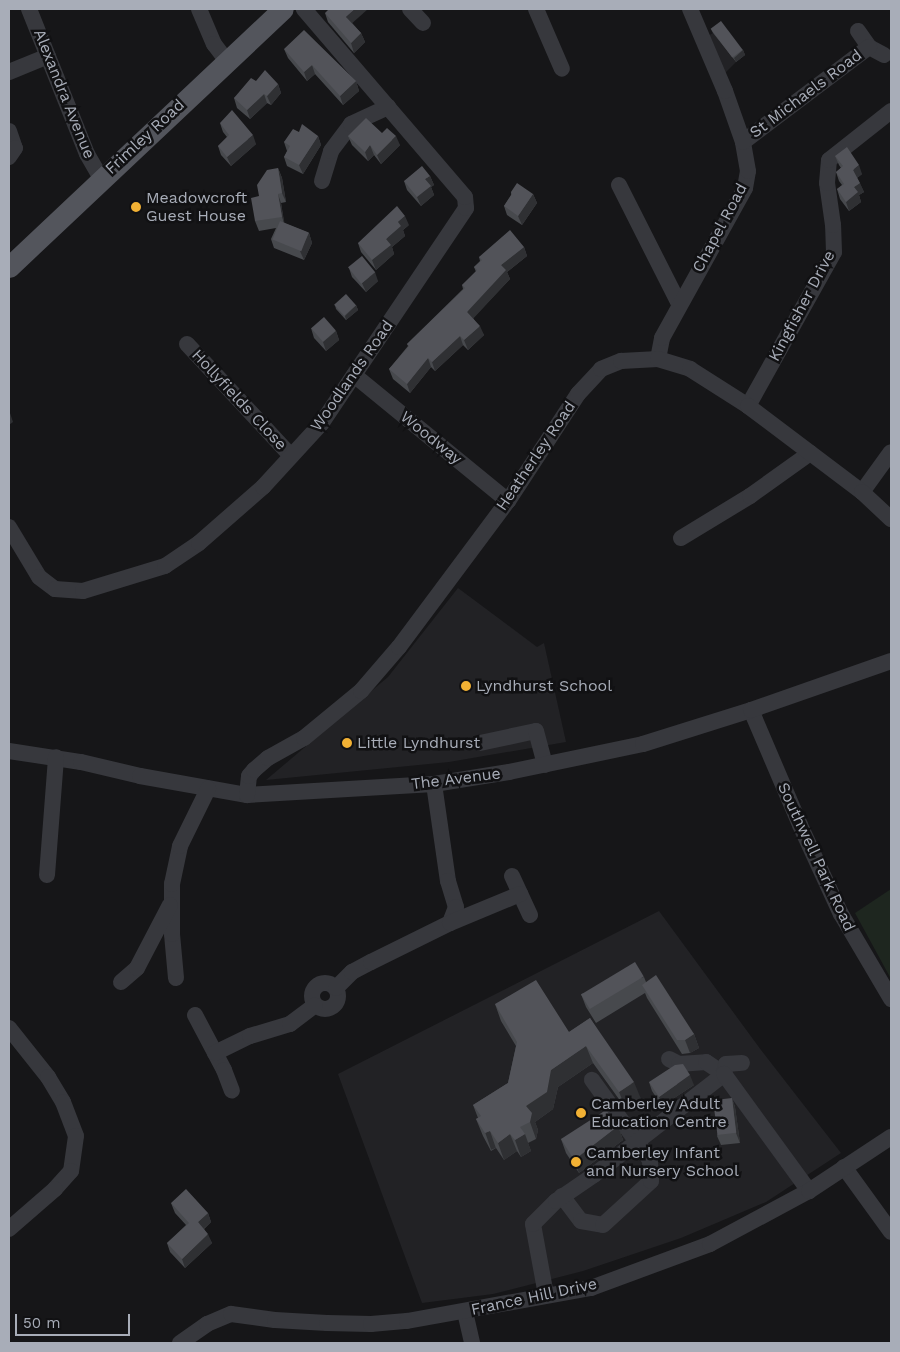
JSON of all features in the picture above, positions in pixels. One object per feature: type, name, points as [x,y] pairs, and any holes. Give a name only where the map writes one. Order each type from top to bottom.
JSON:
[{"type":"main road","name":"Frimley Road","points":[[9,267],[101,178],[283,9]]},
{"type":"street","name":"Alexandra Avenue","points":[[29,9],[87,154],[101,178]]},
{"type":"street","points":[[199,9],[214,44],[226,61]]},
{"type":"street","name":"Woodlands Road","points":[[9,527],[39,577],[55,589],[83,591],[166,566],[198,543],[262,487],[321,424],[466,208],[465,197],[304,9]]},
{"type":"street","points":[[410,9],[423,23]]},
{"type":"street","points":[[536,9],[562,68]]},
{"type":"street","name":"Chapel Road","points":[[658,359],[662,338],[679,304],[745,188],[748,171],[743,142],[725,91],[690,9]]},
{"type":"street","name":"St Michaels Road","points":[[858,31],[869,46],[884,55]]},
{"type":"street","name":"St Michaels Road","points":[[743,142],[869,46]]},
{"type":"street","points":[[9,72],[48,56]]},
{"type":"street","points":[[322,181],[331,151],[351,124],[388,107]]},
{"type":"street","name":"Kingfisher Drive","points":[[748,406],[834,252],[833,225],[827,183],[829,160],[891,111]]},
{"type":"street","points":[[9,131],[15,148],[9,157]]},
{"type":"street","points":[[619,185],[679,304]]},
{"type":"street","name":"Hollyfields Close","points":[[187,344],[291,456]]},
{"type":"street","name":"Heatherley Road","points":[[247,795],[249,776],[254,770],[268,758],[304,738],[361,691],[433,604],[508,501],[565,411],[591,378],[601,369],[621,361],[658,359],[690,369],[748,406],[862,492],[891,519]]},
{"type":"street","name":"Woodway","points":[[354,375],[508,501]]},
{"type":"street","points":[[862,492],[891,452]]},
{"type":"street","points":[[681,538],[750,496],[810,453]]},
{"type":"street","name":"The Avenue","points":[[9,751],[56,757],[208,789],[247,795],[434,784],[544,765],[643,744],[751,710],[891,661]]},
{"type":"street","name":"Southwell Park Road","points":[[751,710],[800,825],[841,914],[891,999]]},
{"type":"street","points":[[480,743],[536,731],[544,765]]},
{"type":"street","points":[[47,875],[56,757]]},
{"type":"street","points":[[434,784],[448,880],[456,907],[450,923]]},
{"type":"street","points":[[176,978],[171,903],[172,884],[180,846],[208,789]]},
{"type":"street","points":[[512,876],[530,915]]},
{"type":"street","points":[[215,1053],[250,1036],[290,1024],[315,1005],[313,992],[319,984],[328,983],[336,988],[352,972],[450,923],[520,894]]},
{"type":"street","points":[[121,982],[137,968],[171,903]]},
{"type":"street","points":[[194,1014],[232,1090]]},
{"type":"street","points":[[9,1028],[48,1077],[63,1102],[76,1136],[71,1170],[55,1189],[9,1229]]},
{"type":"street","points":[[669,1059],[678,1064],[706,1062],[724,1074],[809,1191]]},
{"type":"street","points":[[546,1295],[533,1224],[562,1196],[724,1074],[726,1064],[742,1063]]},
{"type":"street","points":[[562,1196],[580,1221],[603,1225],[651,1181],[650,1160],[592,1080]]},
{"type":"street","name":"France Hill Drive","points":[[180,1343],[207,1324],[230,1314],[276,1320],[370,1324],[407,1321],[465,1312],[546,1295],[591,1288],[710,1244],[809,1191],[891,1138]]},
{"type":"street","points":[[844,1167],[891,1232]]},
{"type":"street","points":[[465,1312],[472,1343]]},
{"type":"shaded area","points":[[713,33],[736,62],[725,73],[708,36]]},
{"type":"shaded area","name":"Lyndhurst School","points":[[458,588],[537,647],[544,643],[566,742],[449,762],[266,780],[388,677]]},
{"type":"shaded area","points":[[891,889],[891,979],[855,913]]},
{"type":"shaded area","name":"Camberley Adult Education Centre","points":[[659,911],[761,1050],[841,1153],[766,1202],[681,1238],[583,1271],[493,1294],[422,1303],[338,1074]]},
{"type":"building","points":[[329,9],[355,9],[346,17],[361,33],[351,43],[325,13]]},
{"type":"building","points":[[721,21],[743,50],[732,58],[711,29]]},
{"type":"building","points":[[304,30],[356,81],[340,96],[312,65],[304,72],[284,49]]},
{"type":"building","points":[[265,70],[278,84],[267,96],[264,94],[247,110],[234,98],[251,78],[256,81]]},
{"type":"building","points":[[232,110],[253,135],[227,157],[218,146],[229,135],[220,123]]},
{"type":"building","points":[[366,118],[382,133],[387,128],[396,136],[377,155],[370,145],[365,152],[348,136]]},
{"type":"building","points":[[302,124],[318,136],[299,165],[284,157],[290,146],[284,142],[293,129],[299,132]]},
{"type":"building","points":[[847,147],[859,165],[853,170],[860,183],[854,187],[858,192],[846,202],[837,189],[844,184],[836,172],[843,166],[835,156]]},
{"type":"building","points":[[422,166],[430,176],[425,179],[431,186],[417,197],[404,181]]},
{"type":"building","points":[[278,168],[282,193],[278,194],[282,217],[255,221],[251,198],[259,196],[257,185],[267,170]]},
{"type":"building","points":[[517,183],[533,194],[518,216],[504,206]]},
{"type":"building","points":[[397,206],[405,216],[398,222],[401,226],[386,239],[391,245],[372,260],[358,243]]},
{"type":"building","points":[[280,221],[309,233],[301,251],[273,240]]},
{"type":"building","points":[[510,230],[524,247],[501,265],[506,270],[467,312],[480,326],[464,340],[460,336],[432,362],[428,358],[407,384],[389,369],[409,346],[407,344],[465,288],[462,285],[477,270],[474,267],[482,260],[479,257]]},
{"type":"building","points":[[362,256],[375,272],[361,284],[348,267]]},
{"type":"building","points":[[346,294],[356,305],[344,316],[334,305]]},
{"type":"building","points":[[324,317],[336,331],[323,342],[311,328]]},
{"type":"building","points":[[635,962],[644,977],[590,1009],[581,994]]},
{"type":"building","points":[[656,975],[694,1034],[685,1040],[677,1040],[642,985]]},
{"type":"building","points":[[536,980],[569,1032],[590,1018],[634,1082],[619,1092],[586,1046],[551,1070],[547,1092],[526,1106],[532,1113],[530,1122],[520,1127],[525,1134],[515,1140],[510,1134],[498,1143],[490,1131],[485,1133],[476,1119],[481,1116],[473,1105],[508,1083],[517,1042],[495,1004]]},
{"type":"building","points":[[683,1064],[690,1075],[659,1097],[649,1082],[675,1065]]},
{"type":"building","points":[[732,1098],[736,1133],[717,1135],[713,1100]]},
{"type":"building","points":[[606,1110],[618,1126],[574,1160],[561,1139]]},
{"type":"building","points":[[186,1189],[208,1213],[198,1222],[208,1234],[182,1259],[167,1243],[189,1223],[171,1203]]},
{"type":"place","name":"Meadowcroft Guest House","points":[[136,207]]},
{"type":"place","name":"Lyndhurst School","points":[[466,686]]},
{"type":"place","name":"Little Lyndhurst","points":[[347,743]]},
{"type":"place","name":"Camberley Adult Education Centre","points":[[581,1113]]},
{"type":"place","name":"Camberley Infant and Nursery School","points":[[576,1162]]}]
